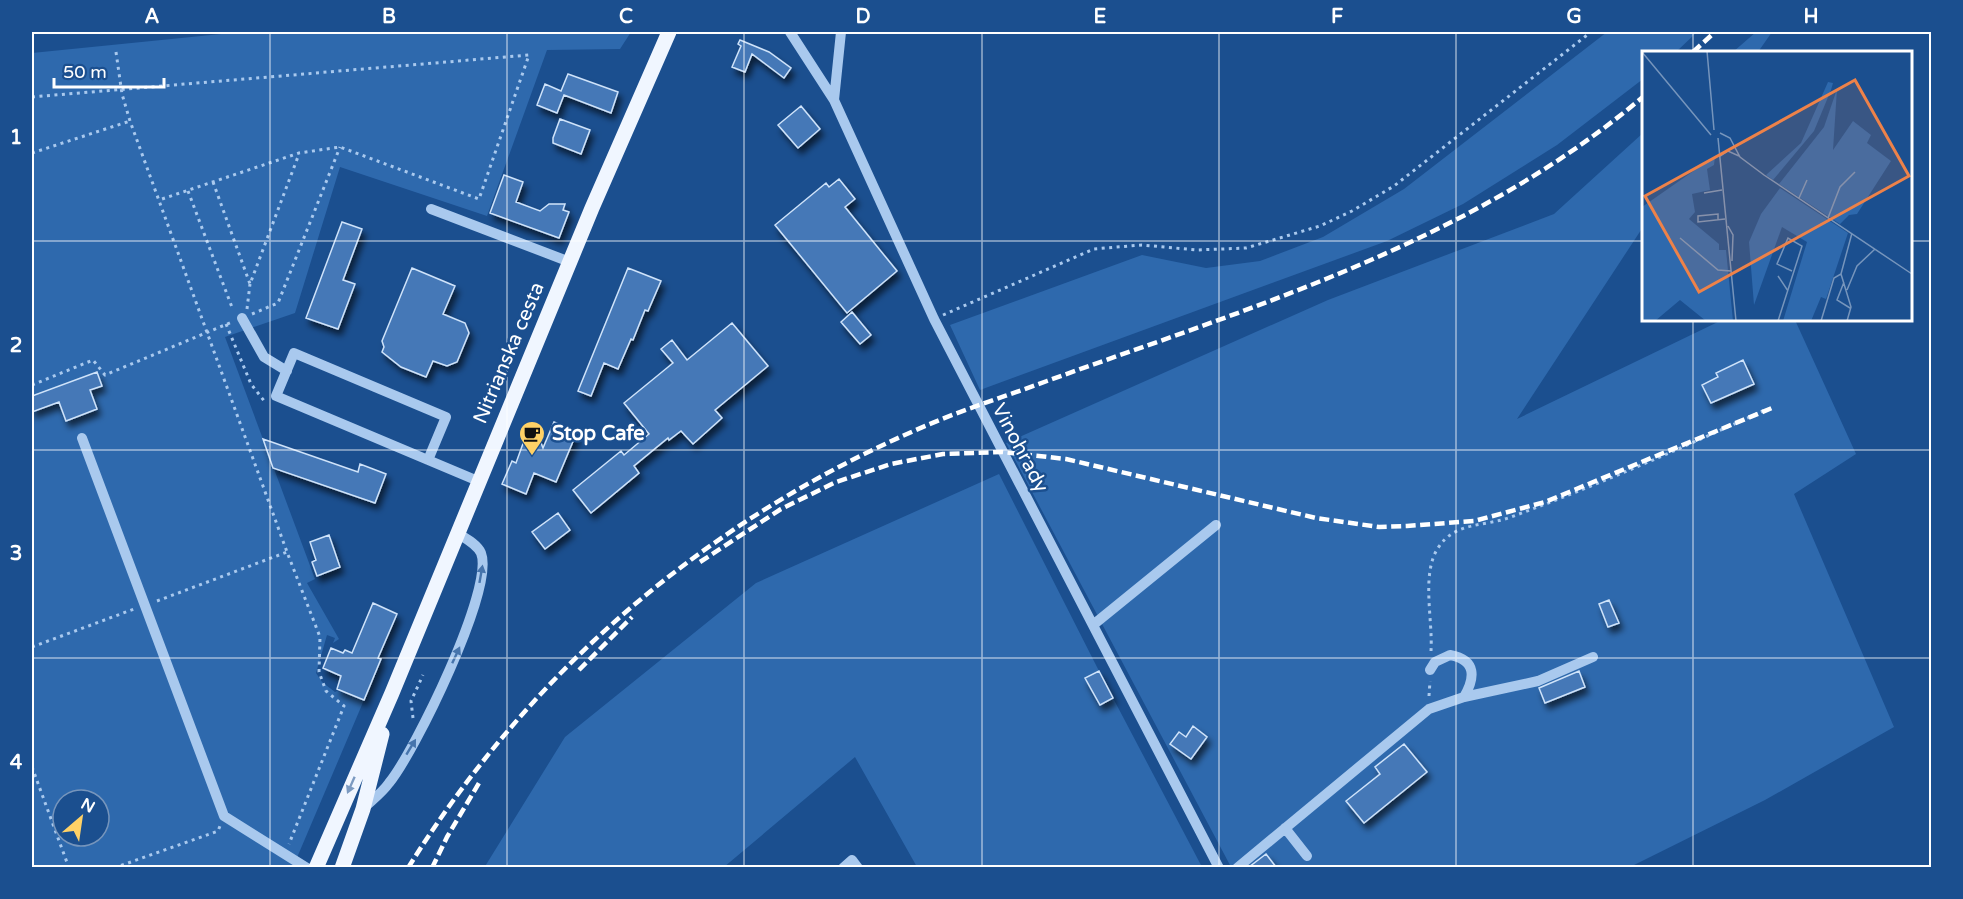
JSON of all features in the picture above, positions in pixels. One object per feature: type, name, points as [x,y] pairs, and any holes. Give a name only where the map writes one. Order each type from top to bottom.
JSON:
[{"type":"main road","name":"Nitrianska cesta","points":[[316,867],[392,693],[478,481],[669,32]]},
{"type":"main road","name":"Nitrianska cesta","points":[[342,867],[363,809],[392,693]]},
{"type":"street","name":"Vinohrady","points":[[790,32],[834,100],[934,319],[1219,867]]},
{"type":"street","points":[[834,100],[841,32]]},
{"type":"street","points":[[431,209],[570,262]]},
{"type":"street","points":[[242,318],[264,357],[286,371]]},
{"type":"street","points":[[428,460],[446,417],[294,353],[276,396],[428,460],[478,481]]},
{"type":"street","points":[[82,438],[224,816],[308,867]]},
{"type":"street","points":[[1093,625],[1216,525]]},
{"type":"street","points":[[363,809],[389,783],[416,740],[469,627],[483,568],[482,554],[477,547],[457,533]]},
{"type":"street","points":[[1430,670],[1435,662],[1450,656],[1464,660],[1469,666],[1472,679],[1464,697]]},
{"type":"street","points":[[1237,867],[1429,709],[1464,697],[1538,681],[1593,657]]},
{"type":"street","points":[[1285,828],[1307,856]]},
{"type":"street","points":[[843,867],[852,860],[858,867]]},
{"type":"path","points":[[934,319],[1094,249],[1142,245],[1197,250],[1246,248],[1320,226],[1352,211],[1394,186],[1591,32]]},
{"type":"path","points":[[116,52],[121,89],[130,121],[320,637],[319,672],[326,691],[344,706],[285,853]]},
{"type":"path","points":[[32,97],[529,55],[479,199],[340,147],[299,153],[159,200]]},
{"type":"path","points":[[32,153],[130,121]]},
{"type":"path","points":[[299,153],[250,284],[246,316],[278,303],[340,147]]},
{"type":"path","points":[[213,182],[250,284]]},
{"type":"path","points":[[32,385],[93,360],[105,375],[236,320],[188,190]]},
{"type":"path","points":[[226,324],[251,384],[270,408]]},
{"type":"path","points":[[1429,709],[1432,630],[1429,579],[1439,547],[1450,535],[1466,526],[1508,518],[1640,467],[1767,409]]},
{"type":"path","points":[[32,648],[287,552]]},
{"type":"path","points":[[416,740],[411,701],[423,675]]},
{"type":"path","points":[[32,767],[69,867]]},
{"type":"path","points":[[114,867],[218,831],[224,816]]},
{"type":"shaded area","points":[[241,32],[631,32],[620,49],[547,50],[487,216],[340,167],[295,313],[225,337],[315,579],[307,583],[339,639],[333,643],[335,638],[327,635],[316,673],[322,682],[335,692],[364,700],[293,867],[32,867],[32,53]]},
{"type":"shaded area","points":[[1607,32],[1697,32],[1677,51],[1642,51],[1642,80],[1557,145],[1463,204],[1387,241],[980,390],[950,325],[1142,255],[1206,268],[1260,261],[1323,237],[1404,189]]},
{"type":"shaded area","points":[[1756,32],[1772,32],[1759,51],[1734,51]]},
{"type":"shaded area","points":[[1642,134],[1642,229],[1517,419],[1720,321],[1795,321],[1856,454],[1794,494],[1894,727],[1765,800],[1630,867],[1231,867],[1006,443],[1328,300],[1554,214]]},
{"type":"shaded area","points":[[999,474],[1099,671],[1086,678],[1099,705],[1113,698],[1202,867],[917,867],[855,757],[724,867],[484,868],[565,737],[756,583]]},
{"type":"building","points":[[740,40],[769,52],[791,68],[784,78],[752,54],[745,72],[732,67],[741,46],[738,44]]},
{"type":"building","points":[[568,74],[618,92],[611,113],[564,95],[557,113],[537,105],[545,84],[561,91]]},
{"type":"building","points":[[801,106],[820,129],[798,148],[778,125]]},
{"type":"building","points":[[560,119],[590,130],[581,154],[553,143]]},
{"type":"building","points":[[504,175],[523,182],[516,202],[540,211],[549,204],[565,204],[563,210],[569,212],[559,238],[490,213]]},
{"type":"building","points":[[839,179],[855,199],[845,207],[897,271],[847,313],[775,225],[826,183],[829,187]]},
{"type":"building","points":[[342,222],[362,229],[343,280],[355,284],[338,329],[306,318]]},
{"type":"building","points":[[412,268],[455,286],[443,314],[465,323],[469,333],[457,362],[447,366],[433,361],[426,377],[401,367],[382,352],[384,347],[382,341]]},
{"type":"building","points":[[628,268],[661,281],[618,369],[604,363],[591,396],[578,391]]},
{"type":"building","points":[[852,312],[871,335],[860,344],[841,322]]},
{"type":"building","points":[[732,323],[768,366],[715,410],[722,418],[693,444],[681,431],[669,440],[668,438],[634,466],[639,473],[591,513],[573,490],[621,451],[624,455],[649,434],[624,403],[673,363],[661,349],[672,340],[687,360]]},
{"type":"building","points":[[1743,360],[1754,384],[1711,403],[1702,385],[1718,377],[1716,373]]},
{"type":"building","points":[[97,372],[102,386],[90,390],[97,409],[66,421],[59,402],[32,412],[32,396]]},
{"type":"building","points":[[554,422],[577,432],[556,482],[534,473],[526,494],[502,484],[512,461],[516,463],[529,427],[536,430],[543,448]]},
{"type":"building","points":[[263,439],[358,472],[360,464],[386,474],[375,503],[273,468]]},
{"type":"building","points":[[558,513],[570,530],[545,549],[532,532]]},
{"type":"building","points":[[329,535],[340,567],[317,576],[312,562],[316,560],[310,542]]},
{"type":"building","points":[[1609,600],[1619,623],[1608,627],[1599,604]]},
{"type":"building","points":[[373,603],[397,614],[378,658],[381,659],[364,700],[337,689],[341,676],[323,668],[331,648],[343,653],[345,650],[352,653]]},
{"type":"building","points":[[1099,671],[1113,698],[1100,705],[1085,678]]},
{"type":"building","points":[[1579,671],[1585,687],[1545,703],[1539,688]]},
{"type":"building","points":[[1193,726],[1207,737],[1191,759],[1170,744],[1179,732],[1186,737]]},
{"type":"building","points":[[1404,744],[1427,772],[1364,823],[1346,801],[1380,774],[1375,767]]},
{"type":"building","points":[[1266,854],[1276,867],[1249,867]]},
{"type":"railway","points":[[1694,51],[1715,32]]},
{"type":"railway","points":[[408,868],[458,794],[514,724],[574,660],[639,601],[709,547],[782,499],[860,456],[942,419],[1282,296],[1434,231],[1507,192],[1577,147],[1642,98]]},
{"type":"railway","points":[[700,562],[781,509],[836,482],[891,464],[943,454],[1002,452],[1066,459],[1316,518],[1379,527],[1407,526],[1474,521],[1545,502],[1772,408]]},
{"type":"railway","points":[[579,670],[632,617]]},
{"type":"railway","points":[[432,868],[447,837],[479,783]]},
{"type":"place","name":"Stop Cafe","points":[[532,457]]}]
